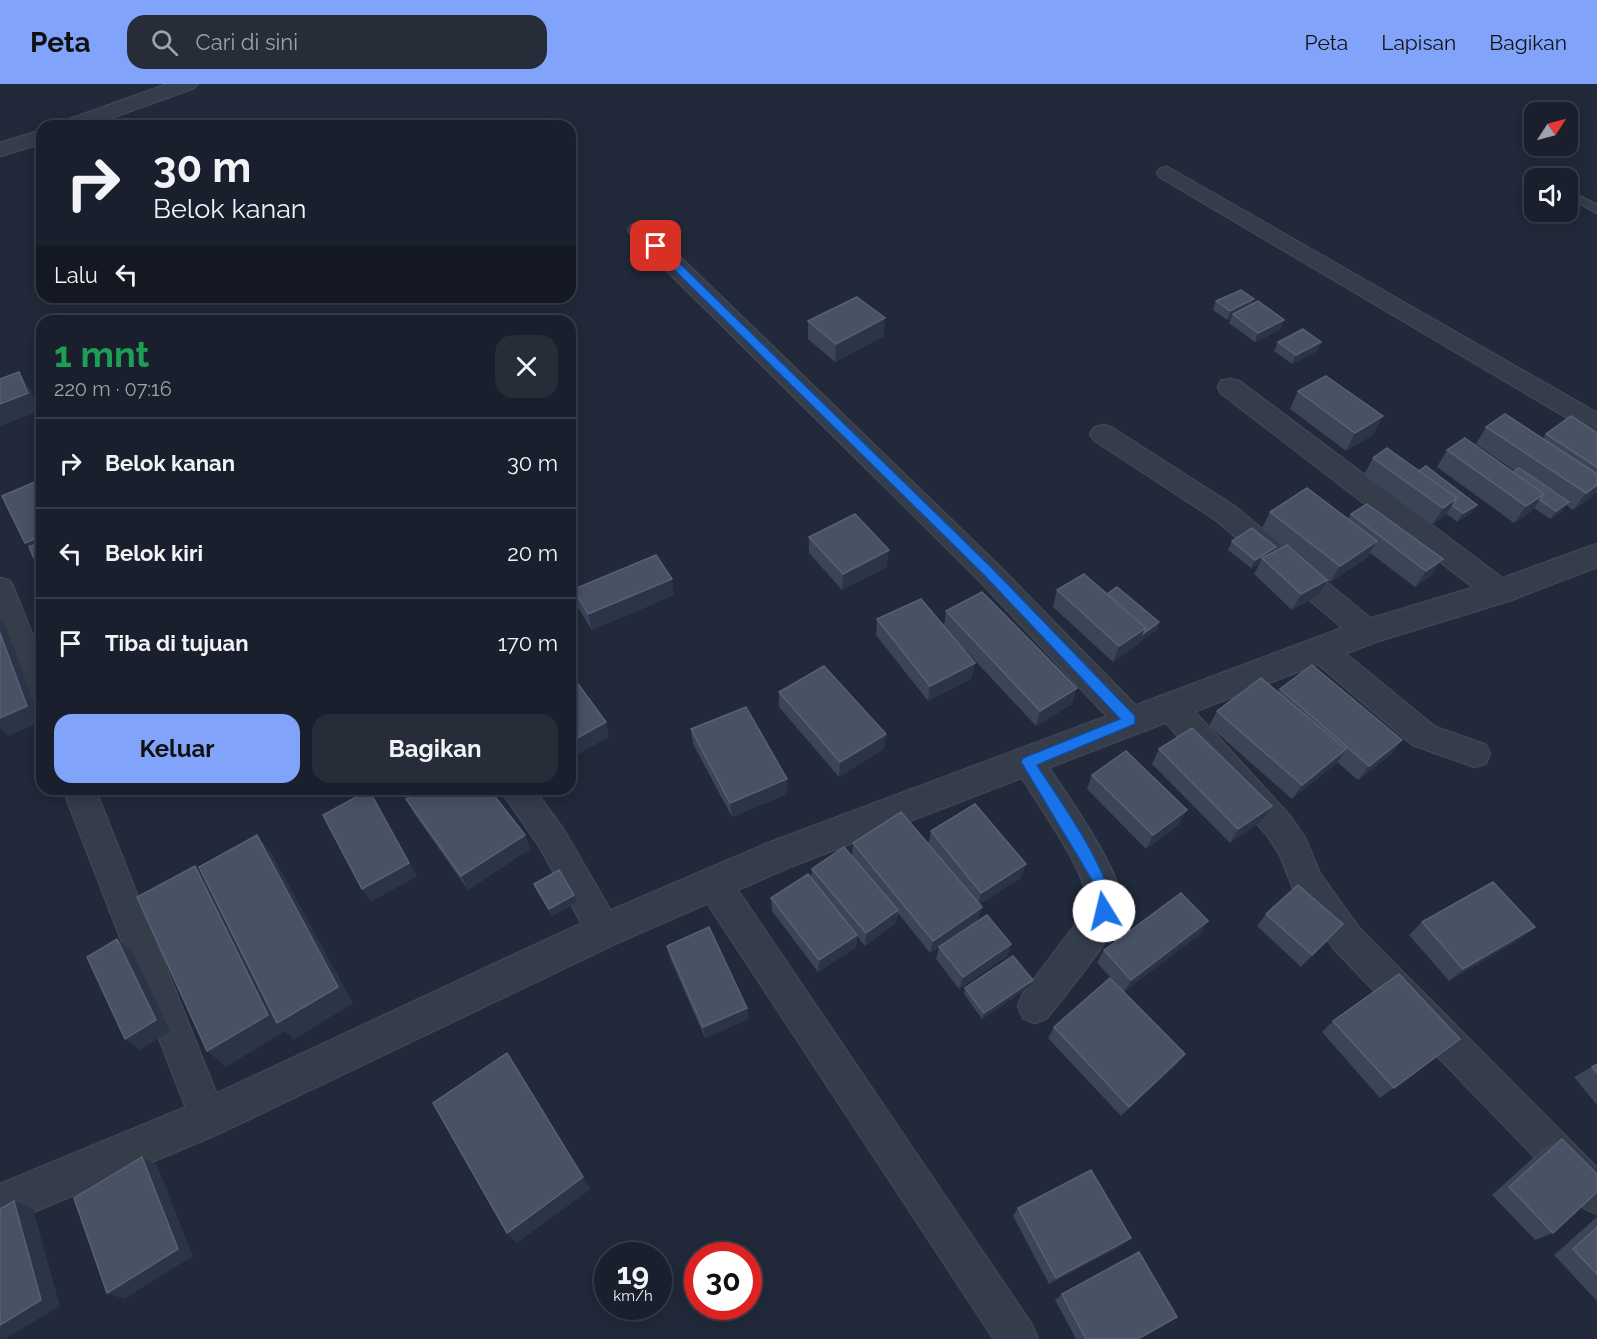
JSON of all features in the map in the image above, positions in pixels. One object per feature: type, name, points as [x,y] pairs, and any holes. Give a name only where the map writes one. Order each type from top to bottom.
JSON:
[{"type":"street","points":[[86,120],[187,84]]},
{"type":"street","points":[[0,150],[36,138]]},
{"type":"street","points":[[1167,173],[1597,424]]},
{"type":"street","points":[[639,230],[987,571],[1130,720]]},
{"type":"street","points":[[1230,387],[1500,592]]},
{"type":"street","points":[[1103,434],[1225,513],[1289,564],[1367,632]]},
{"type":"street","points":[[0,1205],[208,1118],[604,931],[779,855],[1367,632],[1500,592],[1594,560]]},
{"type":"street","points":[[0,589],[36,681]]},
{"type":"street","points":[[1321,650],[1424,736],[1475,754]]},
{"type":"street","points":[[1172,707],[1280,826],[1294,848],[1307,882],[1347,939],[1597,1195]]},
{"type":"street","points":[[1028,762],[1098,878],[1105,900],[1098,922],[1035,1006]]},
{"type":"street","points":[[81,795],[208,1118]]},
{"type":"street","points":[[520,795],[552,839],[604,931]]},
{"type":"street","points":[[714,884],[1018,1339]]},
{"type":"lane","points":[[1578,199],[1597,210]]},
{"type":"building","points":[[1241,290],[1254,299],[1230,311],[1216,301]]},
{"type":"building","points":[[857,297],[885,318],[836,344],[808,321]]},
{"type":"building","points":[[1258,301],[1284,320],[1258,333],[1233,314]]},
{"type":"building","points":[[1303,329],[1321,342],[1296,355],[1278,342]]},
{"type":"building","points":[[19,372],[28,393],[0,404],[0,379]]},
{"type":"building","points":[[1326,376],[1383,416],[1355,433],[1298,391]]},
{"type":"building","points":[[1505,414],[1597,474],[1597,485],[1586,493],[1486,427]]},
{"type":"building","points":[[1571,416],[1597,433],[1597,467],[1546,434]]},
{"type":"building","points":[[1465,438],[1544,494],[1526,506],[1447,450]]},
{"type":"building","points":[[1387,448],[1457,498],[1443,508],[1373,458]]},
{"type":"building","points":[[1426,466],[1477,505],[1463,513],[1453,506],[1457,498],[1419,471]]},
{"type":"building","points":[[1519,468],[1569,502],[1556,511],[1540,500],[1544,494],[1513,472]]},
{"type":"building","points":[[36,482],[36,538],[25,543],[2,496]]},
{"type":"building","points":[[1307,488],[1377,541],[1340,566],[1270,512]]},
{"type":"building","points":[[1367,504],[1443,559],[1426,571],[1351,514]]},
{"type":"building","points":[[855,514],[889,550],[843,574],[809,537]]},
{"type":"building","points":[[1252,528],[1276,547],[1255,560],[1232,541]]},
{"type":"building","points":[[36,544],[36,563],[29,547]]},
{"type":"building","points":[[1287,545],[1327,580],[1301,594],[1262,558]]},
{"type":"building","points":[[656,555],[672,579],[588,614],[576,593],[576,588]]},
{"type":"building","points":[[1084,574],[1146,628],[1119,646],[1057,590]]},
{"type":"building","points":[[1117,587],[1159,622],[1144,633],[1146,628],[1107,594]]},
{"type":"building","points":[[982,592],[1077,688],[1040,711],[946,611]]},
{"type":"building","points":[[921,599],[975,663],[930,686],[877,619]]},
{"type":"building","points":[[0,633],[27,706],[0,718]]},
{"type":"building","points":[[1312,665],[1402,740],[1369,766],[1280,689]]},
{"type":"building","points":[[824,666],[886,734],[840,762],[779,692]]},
{"type":"building","points":[[1261,678],[1346,749],[1302,785],[1217,711]]},
{"type":"building","points":[[576,681],[606,722],[576,739]]},
{"type":"building","points":[[746,707],[787,779],[730,803],[691,729]]},
{"type":"building","points":[[1192,728],[1272,806],[1238,829],[1159,749]]},
{"type":"building","points":[[1126,751],[1187,810],[1153,835],[1092,775]]},
{"type":"building","points":[[360,795],[372,795],[409,863],[362,889],[323,815]]},
{"type":"building","points":[[413,795],[494,795],[525,835],[461,876],[406,799]]},
{"type":"building","points":[[975,804],[1026,864],[981,893],[931,831]]},
{"type":"building","points":[[901,812],[982,907],[933,941],[853,843]]},
{"type":"building","points":[[257,835],[338,987],[277,1023],[199,867]]},
{"type":"building","points":[[844,847],[898,910],[866,933],[812,869]]},
{"type":"building","points":[[195,866],[268,1015],[207,1051],[137,897]]},
{"type":"building","points":[[559,870],[574,895],[549,909],[534,884]]},
{"type":"building","points":[[808,874],[857,935],[819,960],[771,898]]},
{"type":"building","points":[[1493,882],[1535,927],[1463,969],[1422,922]]},
{"type":"building","points":[[1298,885],[1343,924],[1312,955],[1266,914]]},
{"type":"building","points":[[1181,893],[1208,921],[1131,980],[1104,950]]},
{"type":"building","points":[[987,915],[1011,944],[963,977],[939,947]]},
{"type":"building","points":[[709,927],[747,1008],[703,1027],[667,946]]},
{"type":"building","points":[[117,939],[156,1020],[125,1039],[87,957]]},
{"type":"building","points":[[1013,956],[1033,980],[984,1013],[965,988]]},
{"type":"building","points":[[1399,974],[1460,1039],[1394,1088],[1333,1021]]},
{"type":"building","points":[[1110,978],[1185,1054],[1129,1107],[1054,1027]]},
{"type":"building","points":[[507,1053],[583,1177],[507,1233],[433,1103]]},
{"type":"building","points":[[1562,1139],[1597,1174],[1597,1192],[1553,1233],[1509,1187]]},
{"type":"building","points":[[142,1157],[178,1249],[107,1293],[74,1198]]},
{"type":"building","points":[[1091,1170],[1131,1238],[1056,1278],[1018,1208]]},
{"type":"building","points":[[14,1201],[41,1300],[0,1325],[0,1209]]},
{"type":"building","points":[[1597,1227],[1597,1274],[1573,1249]]},
{"type":"building","points":[[1139,1252],[1177,1317],[1138,1339],[1086,1339],[1062,1294]]},
{"type":"route","points":[[656,246],[987,571],[1130,720],[1028,762],[1098,878],[1105,900],[1104,911]]}]
